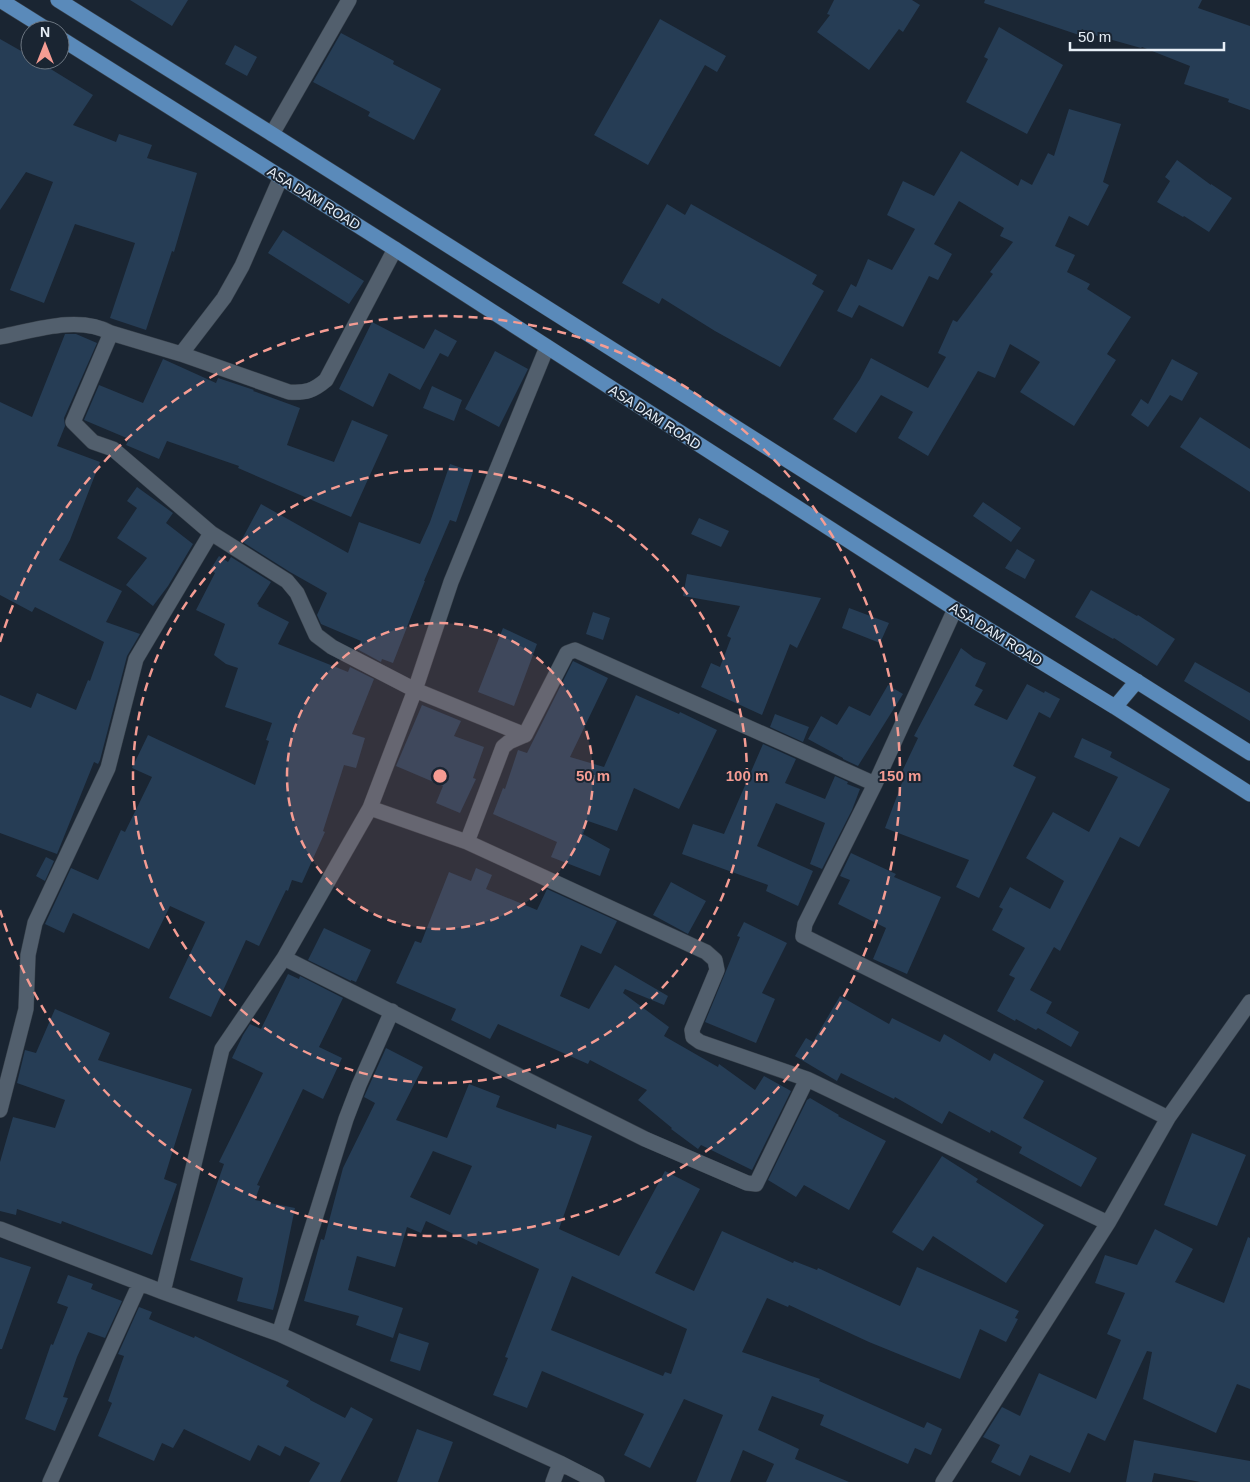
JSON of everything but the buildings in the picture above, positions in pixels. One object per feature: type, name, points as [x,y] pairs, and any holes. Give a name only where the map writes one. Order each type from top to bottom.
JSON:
[{"type":"main road","points":[[0,0],[32,20]]},
{"type":"main road","points":[[58,0],[1250,753]]},
{"type":"main road","name":"ASA DAM ROAD","points":[[70,44],[395,249],[956,609],[1116,707],[1250,794]]},
{"type":"main road","points":[[1116,707],[1137,681]]},
{"type":"street","points":[[272,134],[349,0]]},
{"type":"street","points":[[181,354],[224,298],[242,266],[281,177]]},
{"type":"street","points":[[0,337],[64,325],[80,324],[103,328],[111,333],[181,354],[289,392],[301,393],[315,390],[326,380],[395,249]]},
{"type":"street","points":[[111,333],[73,422],[93,442],[113,449],[211,533],[287,581],[297,593],[316,635],[332,647],[415,690],[525,735]]},
{"type":"street","points":[[163,1292],[222,1049],[284,958],[370,808],[415,690],[451,582],[547,348]]},
{"type":"street","points":[[0,1110],[26,1009],[28,955],[35,923],[108,768],[136,660],[211,533]]},
{"type":"street","points":[[956,609],[875,784],[805,924],[803,936],[1168,1118]]},
{"type":"street","points":[[467,842],[503,747],[509,742],[525,735],[567,653],[575,650],[875,784]]},
{"type":"street","points":[[370,808],[467,842],[706,952],[715,960],[717,970],[692,1030],[693,1037],[700,1042],[807,1079],[1108,1223]]},
{"type":"street","points":[[284,958],[645,1139],[747,1183],[756,1184],[807,1079]]},
{"type":"street","points":[[943,1482],[1108,1223],[1168,1118],[1250,1002]]},
{"type":"street","points":[[278,1334],[346,1119],[392,1011]]},
{"type":"street","points":[[0,1229],[278,1334],[560,1463],[597,1482]]},
{"type":"street","points":[[50,1482],[140,1283]]},
{"type":"street","points":[[553,1482],[560,1463]]}]
